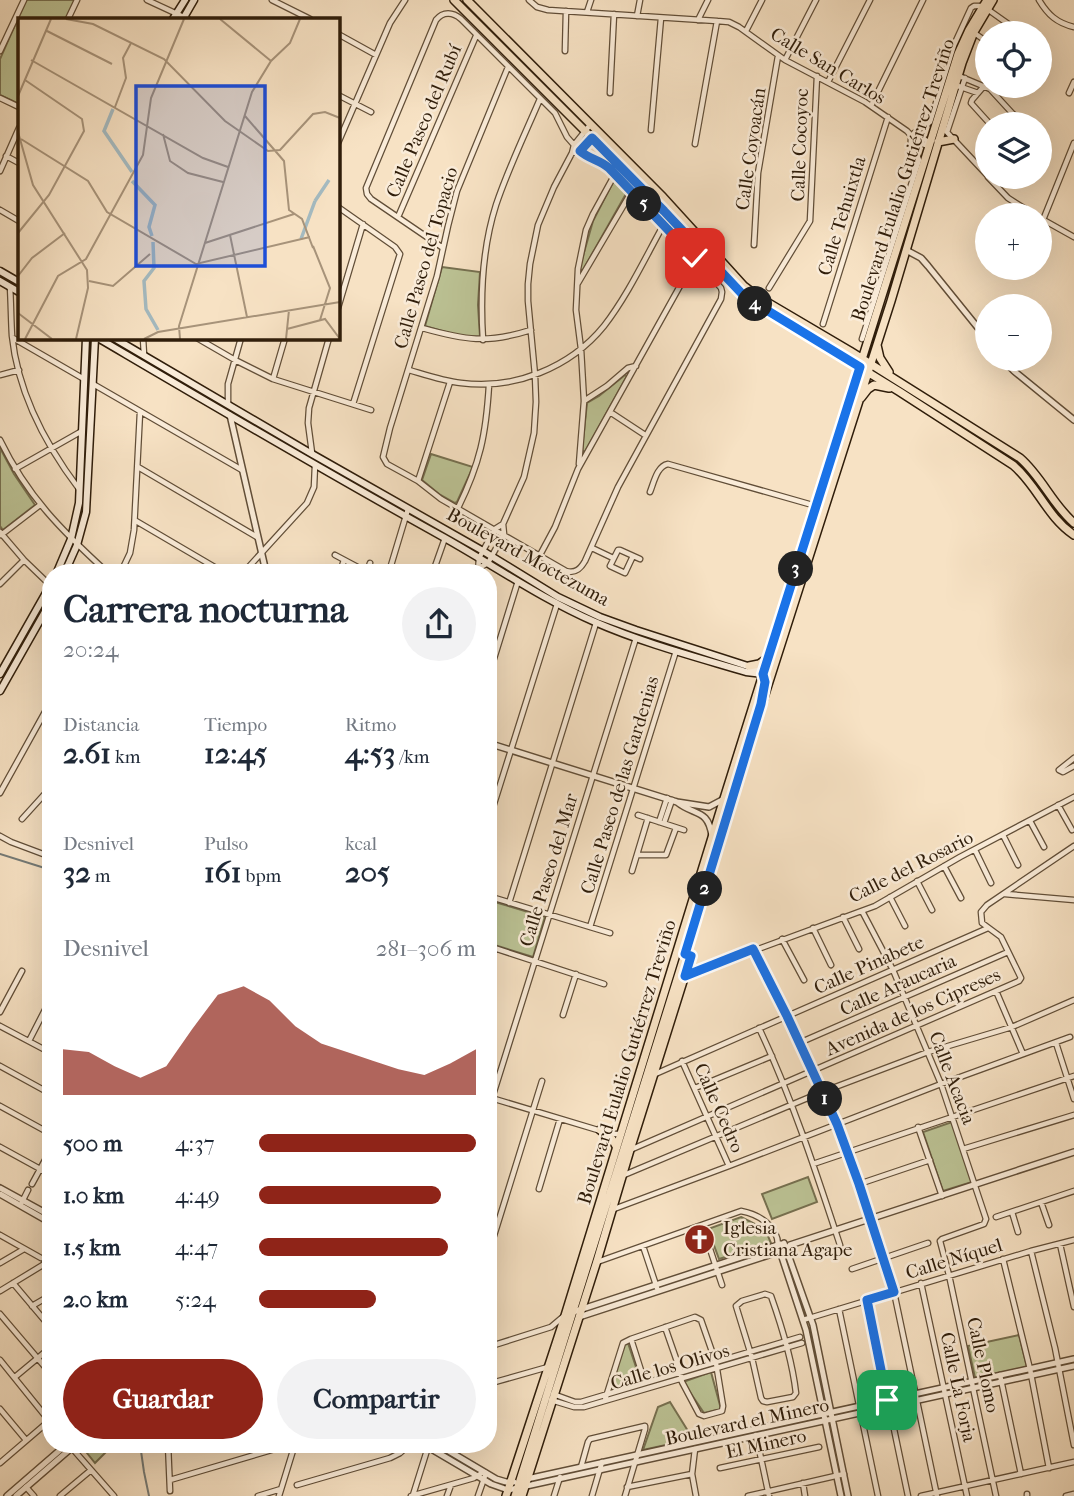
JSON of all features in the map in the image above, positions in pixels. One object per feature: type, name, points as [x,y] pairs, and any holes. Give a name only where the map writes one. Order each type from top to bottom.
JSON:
[{"type":"main road","points":[[181,18],[185,0]]},
{"type":"main road","points":[[181,18],[194,0]]},
{"type":"main road","points":[[454,0],[595,135],[745,297],[893,378],[1011,452],[1030,466],[1055,503],[1074,523]]},
{"type":"main road","points":[[467,0],[588,128]]},
{"type":"main road","name":"Boulevard Eulalio Gutiérrez Treviño","points":[[508,1489],[548,1367],[613,1209],[623,1176],[621,1134],[763,674],[774,654],[843,451],[858,401],[865,365],[865,342],[892,267],[958,54],[986,5],[993,0]]},
{"type":"main road","name":"Boulevard Eulalio Gutiérrez Treviño","points":[[521,1488],[550,1396],[570,1317],[632,1121],[681,977],[691,956],[685,954],[761,704],[832,454],[865,365],[877,343],[939,141],[959,87],[971,31]]},
{"type":"main road","points":[[941,110],[940,119],[945,130]]},
{"type":"main road","points":[[595,135],[663,197],[744,286],[850,351],[901,392],[1020,471],[1057,521],[1074,535]]},
{"type":"main road","points":[[933,163],[930,145],[954,139]]},
{"type":"main road","points":[[892,267],[906,250],[903,243],[914,197]]},
{"type":"main road","points":[[0,271],[18,281]]},
{"type":"main road","points":[[0,281],[18,291]]},
{"type":"main road","points":[[60,564],[71,539],[80,490],[86,340]]},
{"type":"main road","points":[[69,564],[82,530],[87,500],[97,340]]},
{"type":"main road","name":"Boulevard Moctezuma","points":[[100,340],[488,563]]},
{"type":"main road","name":"Boulevard Moctezuma","points":[[118,340],[492,556],[558,597],[600,617],[749,666],[763,674]]},
{"type":"main road","points":[[850,351],[859,351],[865,342]]},
{"type":"main road","points":[[877,343],[882,363],[893,378]]},
{"type":"main road","points":[[858,401],[874,386],[901,392]]},
{"type":"main road","points":[[966,434],[970,431],[1003,451],[1011,452]]},
{"type":"main road","points":[[832,454],[843,451]]},
{"type":"main road","name":"Boulevard Moctezuma","points":[[497,568],[557,604],[596,623],[676,651],[746,672],[763,674]]},
{"type":"main road","points":[[0,672],[42,599]]},
{"type":"main road","points":[[0,691],[42,617]]},
{"type":"main road","points":[[749,666],[762,663],[774,654]]},
{"type":"main road","points":[[761,704],[765,682],[763,674]]},
{"type":"main road","name":"Boulevard Eulalio Gutiérrez Treviño","points":[[593,1260],[623,1150],[654,1074],[681,977]]},
{"type":"main road","points":[[621,1134],[632,1121]]},
{"type":"main road","points":[[600,1130],[623,1150]]},
{"type":"street","points":[[1,47],[23,0]]},
{"type":"street","points":[[69,18],[78,0]]},
{"type":"street","points":[[147,0],[181,18]]},
{"type":"street","points":[[272,0],[308,18]]},
{"type":"street","points":[[340,138],[393,16],[405,0]]},
{"type":"street","name":"Calle San Carlos","points":[[529,0],[548,10],[734,24],[778,56],[871,106],[913,135]]},
{"type":"street","points":[[537,6],[539,0]]},
{"type":"street","points":[[587,12],[591,0]]},
{"type":"street","points":[[637,16],[640,0]]},
{"type":"street","points":[[698,20],[708,0]]},
{"type":"street","points":[[746,31],[762,0]]},
{"type":"street","points":[[785,60],[816,0]]},
{"type":"street","name":"Calle Cocoyoc","points":[[828,82],[870,0]]},
{"type":"street","points":[[871,106],[923,0]]},
{"type":"street","points":[[1039,0],[1054,19],[1074,27]]},
{"type":"street","points":[[865,342],[919,160],[911,143],[913,135],[928,125],[932,118],[954,45],[971,8],[986,5],[1006,21]]},
{"type":"street","points":[[565,51],[566,11]]},
{"type":"street","points":[[443,248],[371,199],[366,191],[436,20],[442,14],[451,13],[458,16],[559,119],[567,137],[580,151],[604,164],[632,191],[695,258],[722,292],[721,299],[611,501],[583,565],[573,572],[566,571],[441,499],[418,481],[450,382]]},
{"type":"street","points":[[610,93],[614,14]]},
{"type":"street","points":[[652,130],[661,18]]},
{"type":"street","points":[[695,144],[718,21]]},
{"type":"street","points":[[971,31],[975,34]]},
{"type":"street","points":[[340,35],[376,55]]},
{"type":"street","name":"Calle Paseo del Rubí","points":[[398,217],[476,36]]},
{"type":"street","name":"Calle Coyoacán","points":[[754,245],[758,173],[778,56]]},
{"type":"street","name":"Calle Paseo del Topacio","points":[[418,481],[387,464],[383,460],[383,450],[438,276],[457,191],[508,67]]},
{"type":"street","name":"Calle Cocoyoc","points":[[769,288],[810,221],[817,76]]},
{"type":"street","points":[[962,77],[975,82]]},
{"type":"street","points":[[1069,93],[1074,82]]},
{"type":"street","points":[[959,87],[975,92]]},
{"type":"street","points":[[340,96],[371,112]]},
{"type":"street","points":[[975,96],[971,103],[979,112]]},
{"type":"street","points":[[0,98],[18,107]]},
{"type":"street","points":[[998,98],[1011,112]]},
{"type":"street","points":[[483,340],[481,293],[491,221],[501,190],[540,99]]},
{"type":"street","name":"Calle Tehuixtla","points":[[823,324],[888,117]]},
{"type":"street","points":[[488,563],[504,534],[503,524],[520,489],[530,455],[536,413],[528,284],[533,246],[546,203],[574,145],[588,128]]},
{"type":"street","points":[[0,171],[18,130]]},
{"type":"street","points":[[945,130],[975,162]]},
{"type":"street","points":[[572,153],[580,151],[595,135]]},
{"type":"street","points":[[913,135],[925,145],[930,145]]},
{"type":"street","points":[[1048,203],[1074,144]]},
{"type":"street","points":[[6,156],[18,162]]},
{"type":"street","points":[[578,469],[584,401],[576,286],[586,230],[615,174]]},
{"type":"street","points":[[1000,189],[1016,203]]},
{"type":"street","points":[[576,286],[632,191]]},
{"type":"street","points":[[340,208],[399,251],[352,404]]},
{"type":"street","points":[[0,210],[18,220]]},
{"type":"street","points":[[340,301],[363,224]]},
{"type":"street","points":[[409,370],[450,382],[489,384],[519,380],[559,363],[581,349],[612,314],[664,224]]},
{"type":"street","points":[[1052,225],[1074,237]]},
{"type":"street","points":[[906,250],[928,265],[975,324]]},
{"type":"street","points":[[540,556],[555,527],[578,469],[695,258]]},
{"type":"street","points":[[10,287],[12,337],[31,408],[51,449],[80,490]]},
{"type":"street","points":[[422,328],[453,337],[483,340],[531,330]]},
{"type":"street","points":[[12,337],[84,379]]},
{"type":"street","points":[[143,340],[144,355]]},
{"type":"street","points":[[206,340],[273,379],[371,410]]},
{"type":"street","points":[[240,340],[228,384],[228,404],[264,564]]},
{"type":"street","points":[[273,379],[284,340]]},
{"type":"street","points":[[312,454],[308,416],[312,392],[328,340]]},
{"type":"street","points":[[584,401],[628,368],[636,366]]},
{"type":"street","points":[[0,375],[19,370]]},
{"type":"street","points":[[1014,371],[1074,420]]},
{"type":"street","points":[[93,384],[242,470]]},
{"type":"street","points":[[458,508],[472,479],[481,450],[488,413],[489,384]]},
{"type":"street","points":[[125,564],[130,553],[135,521],[140,412]]},
{"type":"street","points":[[610,412],[645,435]]},
{"type":"street","points":[[15,469],[82,431]]},
{"type":"street","points":[[0,440],[15,469],[40,505],[98,564]]},
{"type":"street","points":[[650,492],[660,467],[668,464],[816,506]]},
{"type":"street","points":[[251,564],[307,503],[314,487],[315,465]]},
{"type":"street","points":[[138,467],[257,537]]},
{"type":"street","points":[[40,505],[1,534],[42,577]]},
{"type":"street","points":[[391,564],[408,509]]},
{"type":"street","points":[[135,521],[209,564]]},
{"type":"street","points":[[478,564],[479,558],[495,529],[503,524]]},
{"type":"street","points":[[436,564],[445,538]]},
{"type":"street","points":[[592,548],[613,558]]},
{"type":"street","points":[[633,556],[625,573],[611,567],[619,550],[633,556],[640,559]]},
{"type":"street","points":[[335,555],[352,564]]},
{"type":"street","points":[[0,584],[24,560]]},
{"type":"street","points":[[343,564],[344,560]]},
{"type":"street","points":[[497,649],[518,581]]},
{"type":"street","points":[[497,794],[557,604]]},
{"type":"street","points":[[509,903],[596,623]]},
{"type":"street","name":"Calle Paseo del Mar","points":[[497,1077],[636,638]]},
{"type":"street","name":"Calle Paseo de las Gardenias","points":[[590,927],[676,651]]},
{"type":"street","points":[[0,793],[42,717]]},
{"type":"street","points":[[497,746],[701,807],[709,807],[724,799]]},
{"type":"street","points":[[1074,758],[1059,769],[1063,772],[1074,766]]},
{"type":"street","points":[[22,819],[42,797]]},
{"type":"street","name":"Calle del Rosario","points":[[681,977],[862,911],[1074,797]]},
{"type":"street","points":[[661,822],[672,800]]},
{"type":"street","points":[[672,800],[705,817],[712,838]]},
{"type":"street","points":[[1058,805],[1072,830]]},
{"type":"street","points":[[638,815],[684,830]]},
{"type":"street","points":[[632,871],[648,818]]},
{"type":"street","points":[[1030,821],[1044,847]]},
{"type":"street","points":[[637,855],[666,855],[676,828]]},
{"type":"street","points":[[1003,835],[1018,865]]},
{"type":"street","points":[[0,836],[42,854]]},
{"type":"street","points":[[1009,952],[1001,937],[982,923],[981,912],[987,905],[1074,846]]},
{"type":"street","points":[[975,850],[991,883]]},
{"type":"street","points":[[944,866],[961,898]]},
{"type":"street","points":[[917,881],[932,910]]},
{"type":"street","points":[[1003,894],[1074,900]]},
{"type":"street","points":[[890,897],[905,926]]},
{"type":"street","points":[[497,899],[610,933]]},
{"type":"street","name":"Calle Acacia","points":[[862,911],[892,970],[941,1084],[986,1221],[940,1240]]},
{"type":"street","points":[[843,917],[859,949]]},
{"type":"street","name":"Calle Pinabete","points":[[646,1078],[989,927]]},
{"type":"street","points":[[813,928],[831,965]]},
{"type":"street","points":[[782,939],[804,980]]},
{"type":"street","points":[[497,949],[604,984]]},
{"type":"street","points":[[753,949],[787,1016],[848,1151],[894,1292],[937,1494]]},
{"type":"street","name":"Avenida de los Cipreses","points":[[623,1150],[708,1117],[1020,980],[1009,952]]},
{"type":"street","name":"Calle Araucaria","points":[[799,1043],[1009,952]]},
{"type":"street","points":[[0,1012],[22,971]]},
{"type":"street","points":[[563,1014],[576,974]]},
{"type":"street","points":[[996,991],[1023,1054]]},
{"type":"street","points":[[623,1176],[822,1092],[928,1052],[1012,1027],[1074,1000]]},
{"type":"street","points":[[29,1041],[42,1016]]},
{"type":"street","points":[[0,1026],[42,1049]]},
{"type":"street","points":[[759,1028],[792,1104],[840,1245]]},
{"type":"street","points":[[613,1209],[1070,1037]]},
{"type":"street","points":[[1056,1043],[1074,1099]]},
{"type":"street","points":[[695,1088],[772,1056]]},
{"type":"street","name":"Calle Cedro","points":[[682,1061],[729,1166]]},
{"type":"street","points":[[0,1066],[42,1089]]},
{"type":"street","points":[[814,1164],[952,1115],[1074,1076]]},
{"type":"street","points":[[497,1222],[542,1080]]},
{"type":"street","points":[[497,1100],[611,1134],[621,1134]]},
{"type":"street","points":[[0,1106],[42,1129]]},
{"type":"street","points":[[964,1149],[1074,1115]]},
{"type":"street","points":[[540,1189],[560,1119]]},
{"type":"street","points":[[918,1128],[942,1196]]},
{"type":"street","points":[[0,1147],[40,1169]]},
{"type":"street","points":[[497,1344],[783,1245],[835,1231],[1074,1152]]},
{"type":"street","points":[[859,1184],[930,1160]]},
{"type":"street","points":[[32,1184],[42,1165]]},
{"type":"street","points":[[0,1188],[42,1217]]},
{"type":"street","points":[[22,1203],[28,1190]]},
{"type":"street","points":[[996,1217],[1074,1192]]},
{"type":"street","points":[[0,1194],[42,1212]]},
{"type":"street","points":[[1041,1202],[1049,1226]]},
{"type":"street","points":[[593,1260],[643,1246],[737,1211],[745,1211],[769,1224],[783,1245],[810,1318],[842,1496]]},
{"type":"street","points":[[1012,1212],[1018,1232]]},
{"type":"street","points":[[702,1224],[722,1285]]},
{"type":"street","points":[[0,1235],[41,1258]]},
{"type":"street","name":"Calle Plomo","points":[[940,1240],[950,1275],[996,1496]]},
{"type":"street","name":"Calle Níquel","points":[[803,1320],[1074,1240]]},
{"type":"street","points":[[852,1269],[928,1243]]},
{"type":"street","points":[[1060,1244],[1074,1307]]},
{"type":"street","points":[[783,1245],[829,1417]]},
{"type":"street","points":[[643,1246],[657,1288]]},
{"type":"street","points":[[0,1263],[24,1249]]},
{"type":"street","points":[[1031,1251],[1074,1444]]},
{"type":"street","points":[[1003,1259],[1049,1468]]},
{"type":"street","points":[[0,1291],[42,1265]]},
{"type":"street","points":[[13,1283],[42,1318]]},
{"type":"street","name":"Calle La Forja","points":[[922,1283],[967,1496]]},
{"type":"street","points":[[765,1294],[771,1296],[787,1345],[796,1395],[763,1401],[752,1355],[736,1307],[742,1301],[765,1294]]},
{"type":"street","points":[[32,1306],[42,1300]]},
{"type":"street","points":[[867,1300],[908,1496]]},
{"type":"street","points":[[839,1309],[878,1496]]},
{"type":"street","points":[[0,1314],[42,1364]]},
{"type":"street","points":[[605,1400],[625,1342],[631,1339],[665,1327],[695,1317],[700,1318],[716,1366],[723,1406],[721,1412],[701,1416],[684,1387],[665,1327]]},
{"type":"street","points":[[631,1339],[645,1383]]},
{"type":"street","name":"Calle los Olivos","points":[[550,1396],[577,1408],[801,1340]]},
{"type":"street","points":[[15,1377],[42,1354]]},
{"type":"street","name":"Boulevard el Minero","points":[[521,1488],[562,1471],[829,1417],[1058,1366],[1074,1359]]},
{"type":"street","points":[[0,1360],[42,1412]]},
{"type":"street","name":"Boulevard el Minero","points":[[1058,1366],[1074,1366]]},
{"type":"street","points":[[497,1381],[548,1367]]},
{"type":"street","name":"Calle los Olivos","points":[[550,1396],[577,1402],[680,1376]]},
{"type":"street","points":[[1001,1379],[1021,1474]]},
{"type":"street","points":[[0,1409],[26,1440]]},
{"type":"street","points":[[581,1467],[590,1439],[643,1425],[645,1427],[625,1496]]},
{"type":"street","points":[[1,1460],[42,1428]]},
{"type":"street","points":[[755,1433],[768,1494]]},
{"type":"street","name":"Boulevard el Minero","points":[[508,1489],[695,1450],[755,1433]]},
{"type":"street","name":"El Minero","points":[[720,1468],[819,1447]]},
{"type":"street","points":[[695,1450],[692,1474],[696,1496]]},
{"type":"street","points":[[6,1496],[61,1453]]},
{"type":"street","points":[[16,1496],[62,1453]]},
{"type":"street","points":[[77,1453],[114,1496]]},
{"type":"street","points":[[168,1453],[170,1491]]},
{"type":"street","points":[[170,1480],[263,1453]]},
{"type":"street","points":[[279,1496],[291,1453]]},
{"type":"street","points":[[297,1485],[390,1458],[398,1453]]},
{"type":"street","points":[[412,1496],[425,1453]]},
{"type":"street","points":[[442,1453],[482,1475],[500,1480],[508,1489]]},
{"type":"street","points":[[450,1453],[482,1475]]},
{"type":"street","points":[[593,1496],[602,1462]]},
{"type":"street","points":[[921,1496],[1074,1462]]},
{"type":"street","points":[[60,1496],[91,1470]]},
{"type":"street","points":[[554,1496],[562,1471]]},
{"type":"street","points":[[627,1487],[692,1474]]},
{"type":"street","points":[[412,1496],[482,1475]]},
{"type":"street","points":[[478,1496],[482,1475]]},
{"type":"street","points":[[748,1496],[768,1494],[840,1475]]},
{"type":"street","points":[[840,1475],[848,1496]]},
{"type":"street","points":[[803,1483],[805,1496]]},
{"type":"street","points":[[447,1496],[451,1485]]},
{"type":"street","points":[[26,1487],[34,1496]]},
{"type":"street","points":[[69,1489],[75,1496]]},
{"type":"street","points":[[258,1496],[281,1489]]},
{"type":"street","points":[[1066,1496],[1074,1494]]},
{"type":"green space","points":[[26,0],[75,0],[66,18],[18,18]]},
{"type":"green space","points":[[18,18],[18,104],[0,95],[0,59]]},
{"type":"green space","points":[[616,181],[627,192],[583,270],[579,270],[593,221],[613,182]]},
{"type":"green space","points":[[442,267],[480,272],[480,337],[463,337],[425,326]]},
{"type":"green space","points":[[627,376],[585,452],[582,450],[587,403]]},
{"type":"green space","points":[[0,448],[35,505],[3,530],[0,526]]},
{"type":"green space","points":[[431,454],[473,467],[457,502],[439,494],[422,480]]},
{"type":"green space","points":[[497,903],[545,917],[533,957],[497,946]]},
{"type":"green space","points":[[952,1122],[972,1182],[943,1191],[923,1132]]},
{"type":"green space","points":[[808,1177],[817,1202],[772,1219],[762,1194]]},
{"type":"green space","points":[[741,1217],[765,1229],[771,1243],[719,1259],[708,1229]]},
{"type":"green space","points":[[1019,1335],[1027,1367],[975,1378],[968,1346]]},
{"type":"green space","points":[[628,1343],[641,1382],[610,1392],[624,1345]]},
{"type":"green space","points":[[711,1372],[721,1409],[704,1413],[683,1382]]},
{"type":"green space","points":[[670,1402],[693,1439],[643,1450],[658,1407]]},
{"type":"green space","points":[[87,1453],[105,1453],[95,1463]]},
{"type":"waterway","points":[[0,854],[42,867]]},
{"type":"waterway","points":[[141,1453],[149,1496]]},
{"type":"place","name":"Iglesia Cristiana Agape","points":[[700,1239]]},
{"type":"route","points":[[695,258],[609,168],[580,151],[592,138],[745,297],[860,367],[763,674],[765,682],[761,704],[685,954],[691,956],[685,976],[753,949],[787,1016],[848,1151],[894,1292],[867,1300],[887,1400]]}]
